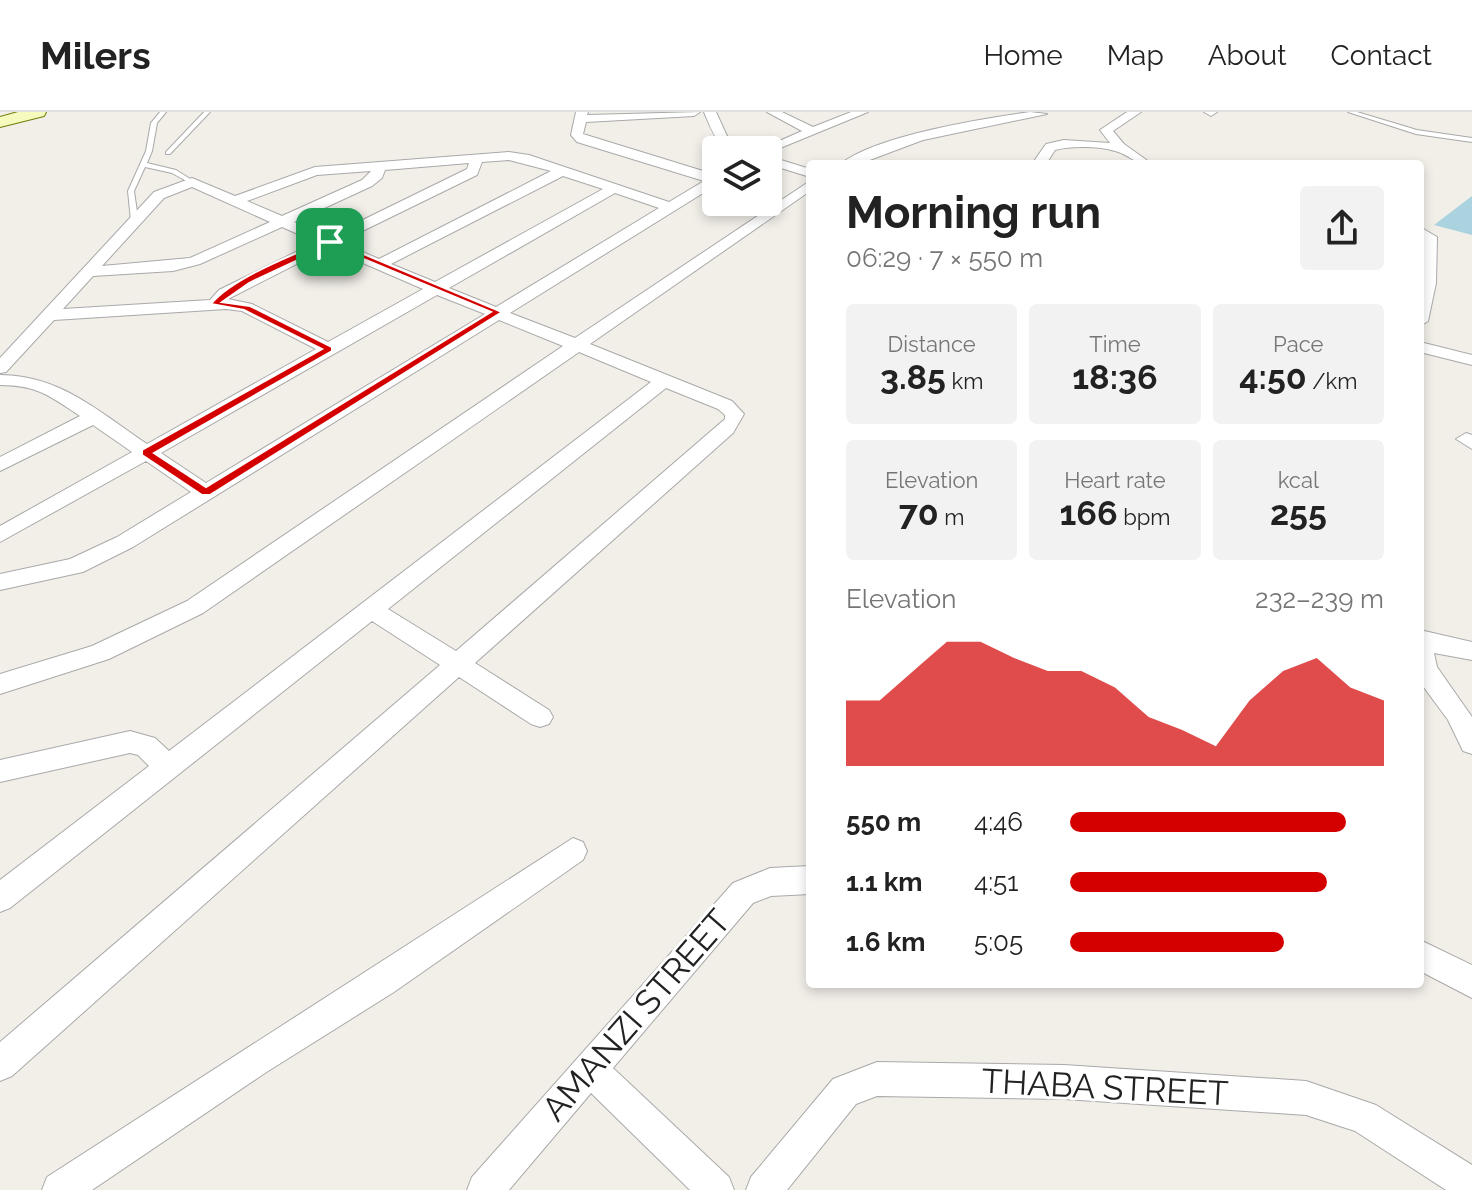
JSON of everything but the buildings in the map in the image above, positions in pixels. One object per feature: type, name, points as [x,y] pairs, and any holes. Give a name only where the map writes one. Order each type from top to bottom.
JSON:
[{"type":"street","points":[[0,119],[16,112]]},
{"type":"street","points":[[0,119],[38,112]]},
{"type":"street","points":[[694,112],[581,115],[577,135],[581,139],[702,175]]},
{"type":"street","points":[[710,112],[721,136]]},
{"type":"street","points":[[773,112],[779,118],[812,131]]},
{"type":"street","points":[[1135,112],[1106,130],[1139,160]]},
{"type":"street","points":[[782,143],[857,113]]},
{"type":"street","points":[[857,160],[924,135],[1041,114]]},
{"type":"street","points":[[1041,160],[1047,150],[1056,145],[1125,150]]},
{"type":"street","points":[[1107,160],[1125,150]]},
{"type":"street","points":[[235,201],[306,173],[524,158],[670,207]]},
{"type":"street","points":[[215,304],[225,293],[246,282],[472,172],[476,166],[475,159]]},
{"type":"street","points":[[782,164],[806,172]]},
{"type":"street","points":[[86,272],[185,264],[367,183],[377,175],[379,166]]},
{"type":"street","points":[[380,264],[562,171]]},
{"type":"street","points":[[0,368],[134,219],[159,195],[192,182],[437,288],[725,405],[735,414],[734,420],[0,1064]]},
{"type":"street","points":[[0,535],[614,188]]},
{"type":"street","points":[[0,582],[75,566],[100,556],[702,188]]},
{"type":"street","points":[[0,684],[91,658],[195,607],[806,188]]},
{"type":"street","points":[[1424,233],[1430,237],[1424,302]]},
{"type":"street","points":[[47,315],[215,304],[246,307],[329,349]]},
{"type":"street","points":[[1424,348],[1472,360]]},
{"type":"street","points":[[0,380],[38,382],[206,492]]},
{"type":"street","points":[[0,898],[665,380]]},
{"type":"street","points":[[0,465],[93,417]]},
{"type":"street","points":[[371,609],[540,717]]},
{"type":"street","points":[[1424,641],[1472,651]]},
{"type":"street","points":[[1424,662],[1429,685],[1458,714],[1472,743]]},
{"type":"street","points":[[0,771],[130,742],[146,746],[168,767]]},
{"type":"street","points":[[60,1190],[253,1061],[383,981],[573,851]]},
{"type":"street","name":"AMANZI STREET","points":[[485,1190],[743,893],[770,882],[806,880]]},
{"type":"street","points":[[1424,957],[1470,974]]},
{"type":"street","points":[[589,1068],[716,1190]]},
{"type":"street","name":"THABA STREET","points":[[764,1190],[845,1091],[877,1079],[1064,1082],[1306,1098],[1364,1117],[1472,1186]]},
{"type":"lane","points":[[134,219],[131,191],[149,151],[154,123],[163,112]]},
{"type":"lane","points":[[168,153],[207,112]]},
{"type":"lane","points":[[1351,112],[1416,132],[1472,140]]},
{"type":"lane","points":[[142,164],[174,171],[192,182]]},
{"type":"water","points":[[1472,196],[1472,235],[1434,225]]},
{"type":"route","points":[[330,242],[497,312],[206,492],[146,452],[329,349],[246,307],[215,304],[225,293],[330,242]]}]
